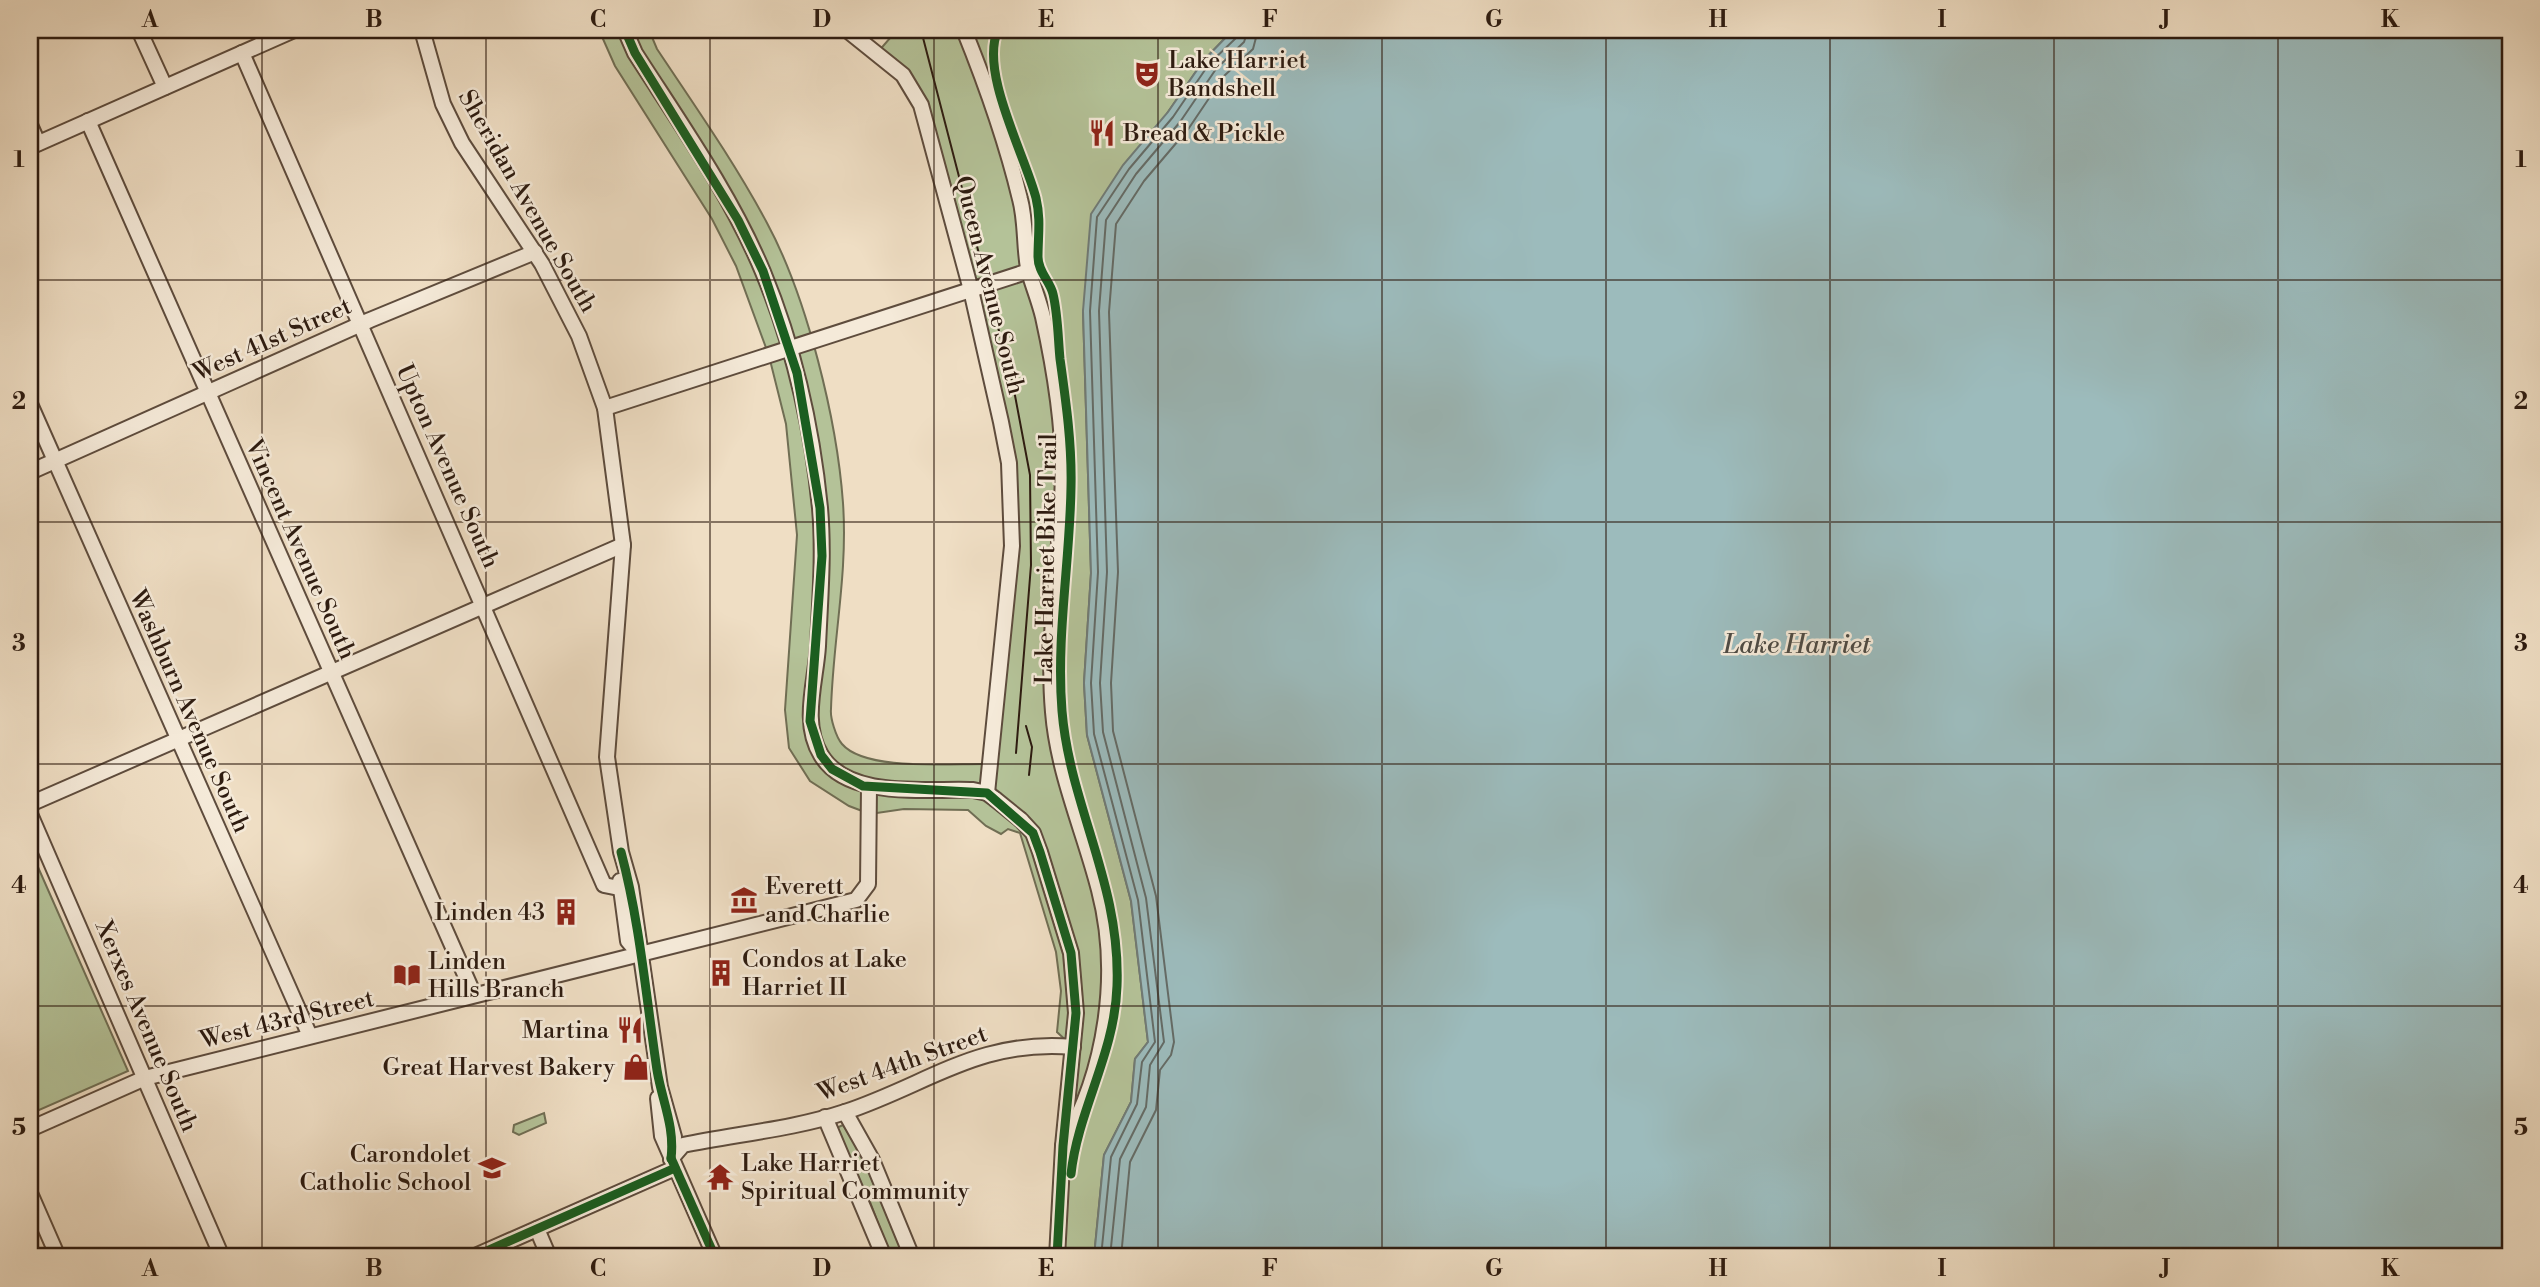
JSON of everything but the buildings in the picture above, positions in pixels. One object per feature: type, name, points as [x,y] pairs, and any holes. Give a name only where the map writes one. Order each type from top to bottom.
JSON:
[{"type":"street","points":[[139,30],[165,87]]},
{"type":"street","points":[[30,125],[34,145],[291,30]]},
{"type":"street","name":"Sheridan Avenue South","points":[[422,30],[435,84],[462,143],[535,251],[579,336],[605,408],[623,545],[607,757],[621,852],[631,887],[639,954]]},
{"type":"street","points":[[625,30],[635,53],[738,220],[763,271],[790,349],[807,417],[820,509],[822,556],[812,730],[821,755],[832,769],[846,779],[869,787],[991,796],[1033,833],[1071,953],[1076,1013],[1063,1146],[1057,1257]]},
{"type":"street","name":"Queen Avenue South","points":[[847,30],[891,62],[914,89],[971,290],[1002,422],[1012,504],[1012,546],[991,796]]},
{"type":"street","points":[[964,30],[1021,202],[1029,271],[1043,317],[1061,424],[1063,470],[1051,680],[1053,715],[1065,779],[1100,893],[1108,970],[1102,1043],[1077,1121],[1063,1146]]},
{"type":"street","name":"Upton Avenue South","points":[[242,53],[604,885],[619,888]]},
{"type":"street","name":"Vincent Avenue South","points":[[88,121],[474,995]]},
{"type":"street","name":"West 41st Street","points":[[30,472],[535,251]]},
{"type":"street","points":[[605,408],[1029,271]]},
{"type":"street","name":"Washburn Avenue South","points":[[30,404],[310,1036]]},
{"type":"street","points":[[30,804],[623,545]]},
{"type":"street","name":"West 43rd Street","points":[[30,1129],[145,1078],[856,900],[865,892],[868,884],[869,787]]},
{"type":"street","name":"Xerxes Avenue South","points":[[30,814],[222,1257]]},
{"type":"street","name":"Sheridan Avenue South","points":[[621,852],[619,888],[628,941],[639,954]]},
{"type":"street","points":[[639,954],[660,1087],[674,1137],[673,1163],[715,1257]]},
{"type":"street","name":"West 44th Street","points":[[473,1257],[673,1163],[683,1145],[845,1112],[971,1058],[1025,1046],[1073,1047]]},
{"type":"street","points":[[845,1112],[872,1160],[912,1257]]},
{"type":"street","points":[[825,1117],[884,1257]]},
{"type":"street","points":[[30,1194],[58,1257]]},
{"type":"street","points":[[537,1229],[549,1257]]},
{"type":"green space","points":[[599,30],[649,30],[657,49],[755,201],[782,253],[795,286],[818,360],[840,470],[844,555],[831,709],[832,722],[838,737],[842,744],[854,753],[870,759],[933,765],[990,764],[1008,586],[1009,463],[921,105],[877,53],[897,30],[1233,30],[1204,60],[1168,112],[1083,311],[1091,573],[1084,683],[1087,735],[1131,901],[1148,1042],[1135,1059],[1131,1102],[1104,1155],[1094,1257],[1057,1257],[1073,1047],[1057,1032],[1061,991],[1056,952],[1020,833],[1008,829],[1001,834],[986,826],[968,810],[904,809],[870,814],[849,806],[810,781],[789,748],[785,710],[797,535],[786,424],[769,356],[736,266],[712,219],[615,66]]},
{"type":"green space","points":[[30,849],[128,1071],[30,1114]]},
{"type":"green space","points":[[544,1113],[546,1123],[519,1135],[513,1132],[514,1125]]},
{"type":"green space","points":[[843,1125],[859,1150],[907,1257],[891,1257],[870,1202],[834,1129]]},
{"type":"water","name":"Lake Harriet","points":[[1233,30],[2504,30],[2510,39],[2510,1257],[1094,1257],[1104,1155],[1131,1102],[1135,1059],[1148,1042],[1131,901],[1087,735],[1084,683],[1091,573],[1083,311],[1091,214],[1123,165],[1168,112],[1204,60]]},
{"type":"pier","points":[[1210,48],[1265,92],[1279,73],[1282,75],[1266,96],[1209,50]]},
{"type":"tram line","points":[[921,30],[1013,385],[1030,475],[1031,565],[1016,753]]},
{"type":"tram line","points":[[1026,726],[1032,747],[1029,775]]},
{"type":"cycle path","points":[[625,30],[635,53],[738,220],[763,271],[797,373],[820,508],[822,556],[810,721],[821,755],[832,769],[863,786],[987,793],[1033,833],[1040,852],[1071,953],[1076,1013],[1063,1146],[1057,1257]]},
{"type":"cycle path","name":"Lake Harriet Bike Trail","points":[[998,30],[994,47],[994,68],[1006,113],[1038,206],[1038,257],[1055,302],[1068,423],[1071,487],[1062,627],[1062,711],[1067,746],[1103,879],[1116,949],[1115,1011],[1081,1127],[1071,1174]]},
{"type":"cycle path","points":[[621,852],[638,933],[657,1070],[670,1125],[671,1159]]},
{"type":"cycle path","points":[[671,1158],[715,1257]]},
{"type":"cycle path","points":[[473,1257],[675,1168]]},
{"type":"place","name":"Lake Harriet Bandshell","points":[[1147,74]]},
{"type":"place","name":"Bread & Pickle","points":[[1102,133]]},
{"type":"place","name":"Everett and Charlie","points":[[744,900]]},
{"type":"place","name":"Linden 43","points":[[566,912]]},
{"type":"place","name":"Condos at Lake Harriet II","points":[[721,973]]},
{"type":"place","name":"Linden Hills Branch","points":[[407,975]]},
{"type":"place","name":"Martina","points":[[630,1030]]},
{"type":"place","name":"Great Harvest Bakery","points":[[636,1067]]},
{"type":"place","name":"Carondolet Catholic School","points":[[492,1168]]},
{"type":"place","name":"Lake Harriet Spiritual Community","points":[[720,1177]]}]
